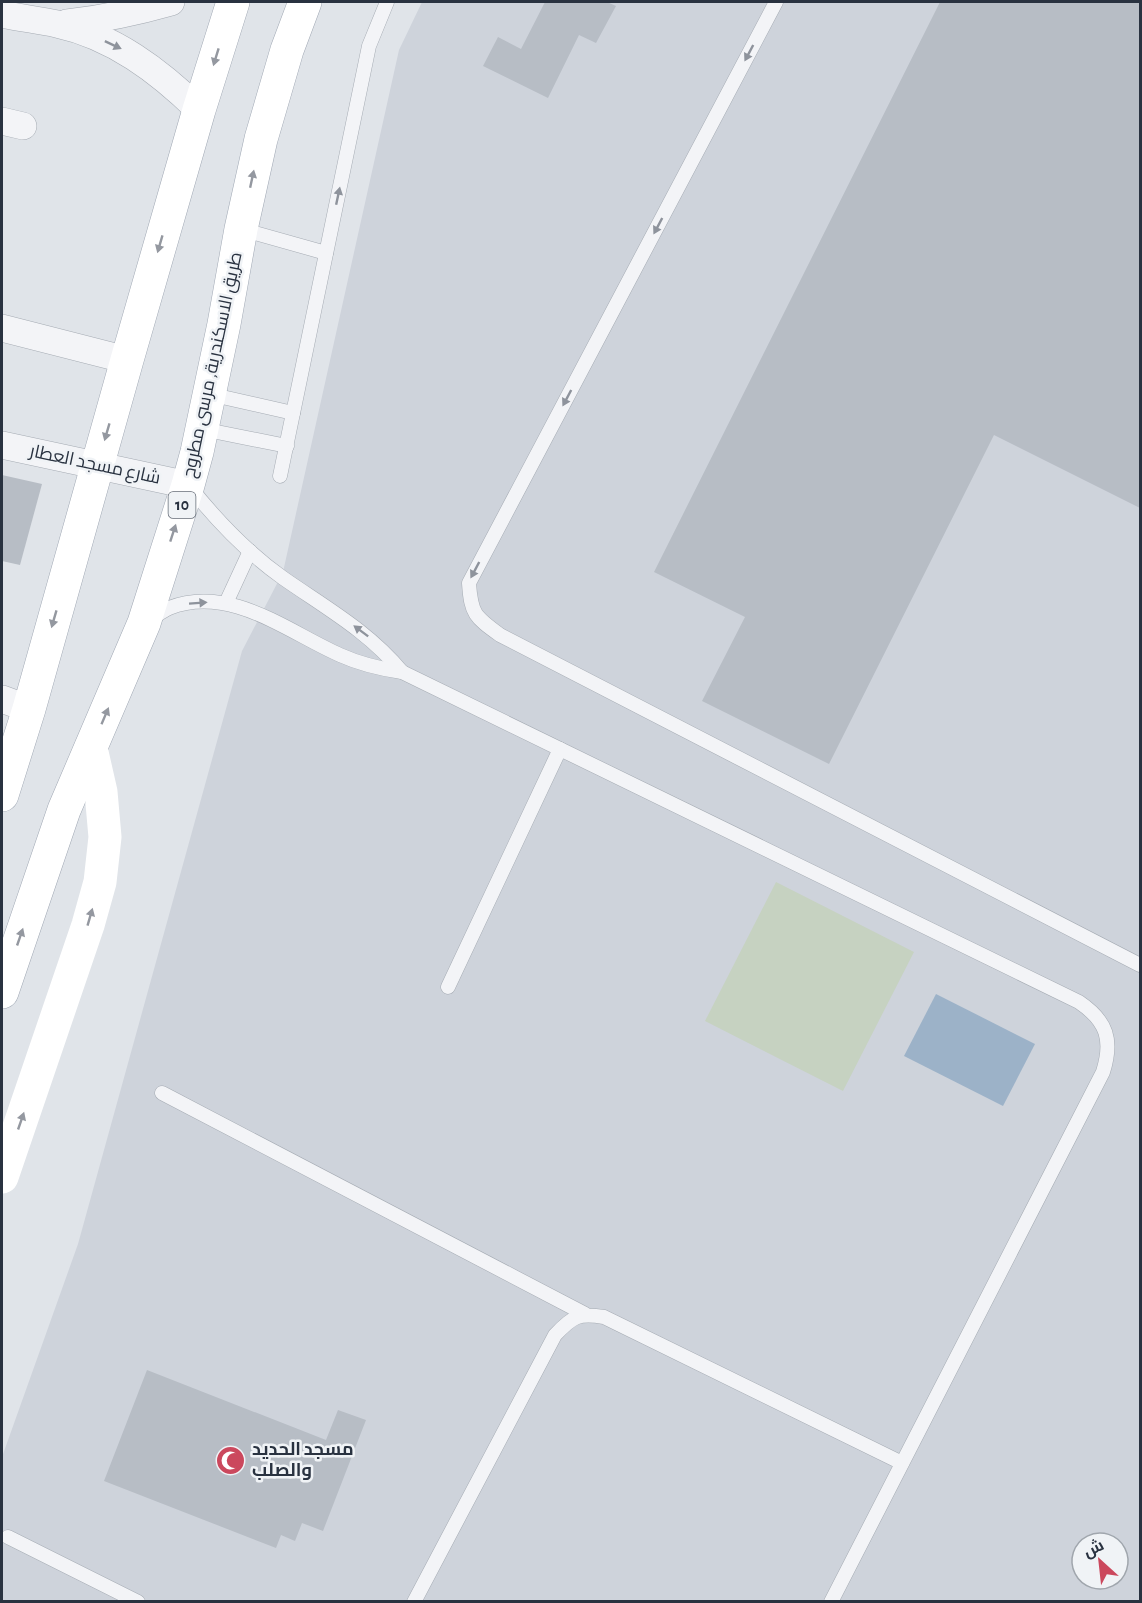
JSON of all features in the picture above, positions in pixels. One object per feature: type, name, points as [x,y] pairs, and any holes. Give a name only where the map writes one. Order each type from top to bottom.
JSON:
[{"type":"main road","points":[[2,795],[15,704],[97,466],[199,110],[233,2]]},
{"type":"main road","name":"طريق الاسكندرية, مرسى مطروح","points":[[2,992],[64,810],[144,623],[188,485],[202,429],[261,140],[287,50],[305,2]]},
{"type":"main road","points":[[2,1177],[88,925],[100,882],[105,837],[101,792],[91,748]]},
{"type":"street","points":[[58,24],[108,18],[171,2]]},
{"type":"street","points":[[2,14],[58,24],[91,34],[122,49],[151,68],[199,110]]},
{"type":"street","points":[[2,328],[127,360]]},
{"type":"street","name":"شارع مسجد العطار","points":[[2,445],[188,485]]},
{"type":"lane","points":[[280,476],[369,46],[387,2]]},
{"type":"lane","points":[[777,2],[468,583],[470,606],[480,621],[500,635],[1140,965]]},
{"type":"lane","points":[[241,229],[326,253]]},
{"type":"lane","points":[[209,394],[293,413]]},
{"type":"lane","points":[[202,429],[287,446]]},
{"type":"lane","points":[[188,485],[214,516],[250,551],[281,576],[361,630],[390,657],[402,672]]},
{"type":"lane","points":[[226,603],[250,551]]},
{"type":"lane","points":[[144,623],[169,608],[197,601],[226,603],[262,616],[341,656],[371,666],[402,672],[1079,1002],[1093,1011],[1103,1024],[1108,1040],[1108,1056],[1103,1072],[831,1602]]},
{"type":"lane","points":[[448,987],[560,749]]},
{"type":"lane","points":[[162,1093],[585,1314],[604,1317],[902,1463]]},
{"type":"lane","points":[[414,1602],[555,1335],[571,1319],[585,1314]]},
{"type":"lane","points":[[8,1537],[138,1602]]},
{"type":"shaded area","points":[[422,2],[1140,2],[1140,1601],[2,1601],[2,1457],[78,1244],[242,651],[283,572],[399,50]]},
{"type":"green space","points":[[776,882],[914,952],[843,1091],[705,1021]]},
{"type":"water","points":[[936,994],[1035,1044],[1003,1106],[904,1056]]},
{"type":"building","points":[[545,2],[607,2],[616,6],[596,43],[579,35],[548,98],[483,66],[498,37],[521,49]]},
{"type":"building","points":[[940,2],[1140,2],[1140,508],[994,435],[829,764],[702,701],[745,617],[654,572]]},
{"type":"building","points":[[2,475],[42,484],[20,565],[2,561]]},
{"type":"building","name":"مسجد الحديد والصلب","points":[[147,1370],[326,1440],[338,1410],[366,1420],[323,1531],[302,1523],[295,1541],[281,1535],[276,1548],[104,1481]]},
{"type":"place","name":"مسجد الحديد والصلب","points":[[231,1460]]}]
